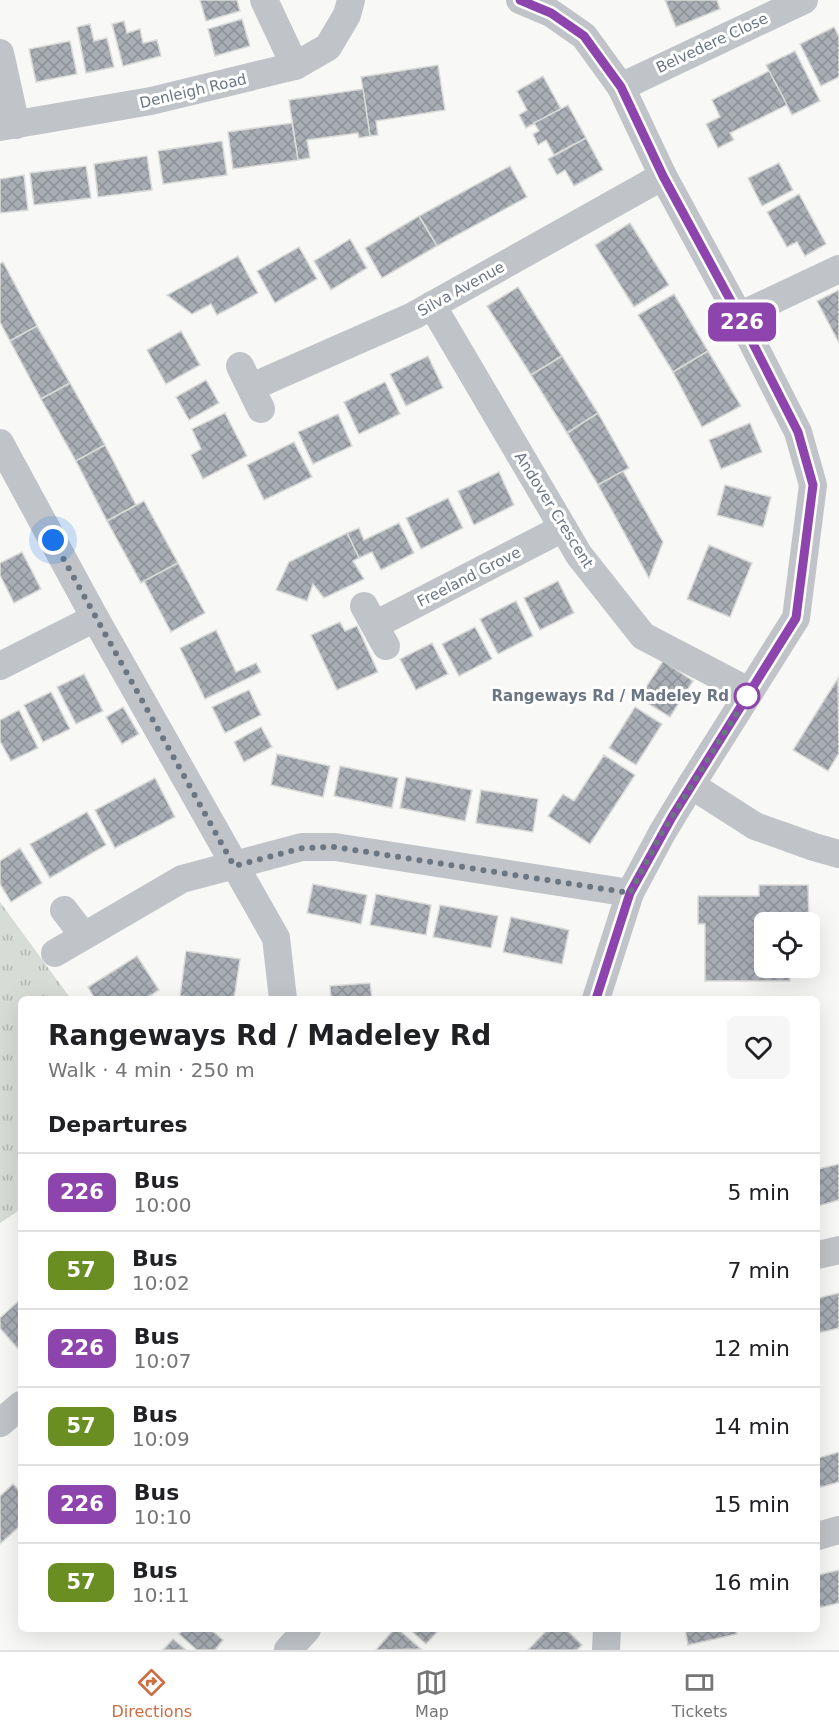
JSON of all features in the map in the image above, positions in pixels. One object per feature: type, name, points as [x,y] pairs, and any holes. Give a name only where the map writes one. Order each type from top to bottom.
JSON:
[{"type":"street","points":[[264,0],[296,66]]},
{"type":"street","name":"Denleigh Road","points":[[8,126],[151,101],[296,66],[328,47],[346,15],[351,0]]},
{"type":"street","points":[[520,0],[554,7],[584,36],[621,87],[663,176],[739,316],[798,432],[813,485],[796,618],[662,833],[630,893],[597,996]]},
{"type":"street","name":"Belvedere Close","points":[[621,87],[804,0]]},
{"type":"street","points":[[0,53],[8,126]]},
{"type":"street","name":"Silva Avenue","points":[[251,388],[413,316],[663,176]]},
{"type":"street","points":[[739,316],[839,269]]},
{"type":"street","name":"Andover Crescent","points":[[432,305],[579,555],[643,636],[750,692]]},
{"type":"street","points":[[0,442],[95,618],[276,938],[283,996]]},
{"type":"street","name":"Freeland Grove","points":[[375,626],[563,528]]},
{"type":"street","points":[[0,666],[95,618]]},
{"type":"street","points":[[691,785],[755,826],[814,848],[839,854]]},
{"type":"street","points":[[55,953],[182,879],[303,848],[335,847],[630,893]]},
{"type":"street","points":[[64,910],[84,936]]},
{"type":"street","points":[[820,1255],[839,1250]]},
{"type":"street","points":[[0,1423],[18,1408]]},
{"type":"street","points":[[820,1535],[839,1530]]},
{"type":"street","points":[[288,1650],[304,1632]]},
{"type":"street","points":[[606,1650],[607,1632]]},
{"type":"green space","points":[[0,902],[69,996],[18,996],[18,1211],[0,1223]]},
{"type":"building","points":[[200,0],[237,0],[240,11],[206,21]]},
{"type":"building","points":[[665,0],[717,0],[720,9],[676,27]]},
{"type":"building","points":[[242,19],[250,46],[215,56],[208,29]]},
{"type":"building","points":[[124,21],[127,33],[140,29],[143,43],[157,40],[161,56],[123,66],[112,24]]},
{"type":"building","points":[[90,24],[94,41],[107,38],[114,67],[86,73],[77,27]]},
{"type":"building","points":[[834,27],[839,37],[839,77],[821,86],[800,44]]},
{"type":"building","points":[[70,41],[77,74],[36,82],[29,49]]},
{"type":"building","points":[[795,51],[820,101],[792,115],[766,65]]},
{"type":"building","points":[[438,65],[445,110],[376,121],[378,135],[370,136],[361,77]]},
{"type":"building","points":[[769,71],[787,105],[730,133],[734,140],[718,148],[706,124],[720,117],[712,100]]},
{"type":"building","points":[[543,76],[561,109],[526,128],[519,115],[527,110],[517,91]]},
{"type":"building","points":[[363,89],[370,136],[359,138],[358,133],[307,140],[310,158],[298,160],[289,100]]},
{"type":"building","points":[[568,105],[586,138],[554,155],[546,140],[538,145],[533,134],[539,131],[534,123]]},
{"type":"building","points":[[292,123],[298,160],[233,169],[228,132]]},
{"type":"building","points":[[586,138],[603,170],[574,186],[565,170],[557,175],[548,159]]},
{"type":"building","points":[[222,141],[227,175],[163,184],[158,151]]},
{"type":"building","points":[[147,156],[152,190],[98,197],[94,164]]},
{"type":"building","points":[[779,163],[793,190],[762,206],[748,178]]},
{"type":"building","points":[[86,166],[91,198],[34,205],[30,173]]},
{"type":"building","points":[[510,166],[527,197],[437,246],[419,216]]},
{"type":"building","points":[[24,175],[28,210],[0,213],[0,179]]},
{"type":"building","points":[[799,194],[826,244],[805,256],[797,242],[787,247],[767,212]]},
{"type":"building","points":[[419,216],[437,246],[382,278],[365,248]]},
{"type":"building","points":[[630,223],[669,285],[634,307],[595,245]]},
{"type":"building","points":[[350,239],[367,268],[331,290],[314,261]]},
{"type":"building","points":[[299,247],[317,279],[275,303],[257,271]]},
{"type":"building","points":[[238,256],[258,293],[217,315],[211,304],[192,314],[167,295]]},
{"type":"building","points":[[3,262],[37,326],[10,341],[0,322],[0,264]]},
{"type":"building","points":[[518,287],[562,356],[531,375],[487,306]]},
{"type":"building","points":[[839,290],[839,343],[817,301]]},
{"type":"building","points":[[674,294],[708,351],[673,372],[638,315]]},
{"type":"building","points":[[37,326],[70,383],[41,399],[10,341]]},
{"type":"building","points":[[181,331],[200,365],[166,384],[147,350]]},
{"type":"building","points":[[708,351],[741,406],[702,427],[673,372]]},
{"type":"building","points":[[428,356],[443,388],[406,406],[390,374]]},
{"type":"building","points":[[562,356],[598,413],[567,433],[531,375]]},
{"type":"building","points":[[206,380],[219,403],[189,420],[176,397]]},
{"type":"building","points":[[385,382],[400,414],[359,434],[344,402]]},
{"type":"building","points":[[70,383],[105,445],[76,461],[41,399]]},
{"type":"building","points":[[225,413],[247,456],[203,479],[191,455],[201,449],[192,429]]},
{"type":"building","points":[[598,413],[629,468],[598,485],[567,433]]},
{"type":"building","points":[[338,414],[352,446],[313,464],[298,432]]},
{"type":"building","points":[[750,423],[762,452],[721,469],[709,440]]},
{"type":"building","points":[[294,442],[312,477],[264,500],[247,465]]},
{"type":"building","points":[[105,445],[136,505],[107,521],[76,461]]},
{"type":"building","points":[[623,471],[663,542],[649,578],[598,485]]},
{"type":"building","points":[[499,472],[514,505],[474,525],[458,491]]},
{"type":"building","points":[[725,485],[771,497],[763,527],[717,515]]},
{"type":"building","points":[[448,498],[463,528],[421,549],[406,518]]},
{"type":"building","points":[[144,501],[178,563],[141,583],[107,521]]},
{"type":"building","points":[[399,523],[414,553],[381,570],[372,552],[359,558],[347,533],[359,528],[364,540]]},
{"type":"building","points":[[347,533],[359,558],[353,561],[364,579],[324,598],[313,584],[307,601],[276,590],[289,562]]},
{"type":"building","points":[[709,545],[752,563],[730,617],[687,599]]},
{"type":"building","points":[[22,552],[41,589],[14,603],[0,575],[0,563]]},
{"type":"building","points":[[178,563],[205,613],[171,632],[144,581]]},
{"type":"building","points":[[558,581],[574,613],[540,630],[524,598]]},
{"type":"building","points":[[516,601],[533,636],[498,654],[480,619]]},
{"type":"building","points":[[340,622],[345,631],[357,626],[378,672],[337,690],[311,635]]},
{"type":"building","points":[[475,627],[492,659],[459,676],[442,644]]},
{"type":"building","points":[[216,630],[236,672],[256,663],[261,672],[205,699],[180,648]]},
{"type":"building","points":[[432,643],[448,674],[416,690],[400,659]]},
{"type":"building","points":[[663,661],[693,681],[670,717],[639,698]]},
{"type":"building","points":[[84,674],[103,711],[76,724],[57,687]]},
{"type":"building","points":[[838,678],[839,753],[828,771],[793,750]]},
{"type":"building","points":[[249,690],[261,715],[225,733],[212,707]]},
{"type":"building","points":[[51,692],[70,729],[43,742],[24,705]]},
{"type":"building","points":[[123,707],[139,734],[122,744],[106,717]]},
{"type":"building","points":[[635,707],[662,724],[636,765],[609,748]]},
{"type":"building","points":[[19,710],[38,748],[11,761],[0,741],[0,720]]},
{"type":"building","points":[[261,727],[272,747],[244,762],[234,742]]},
{"type":"building","points":[[277,754],[330,766],[323,797],[271,785]]},
{"type":"building","points":[[604,755],[635,775],[590,844],[548,816],[563,794],[574,801]]},
{"type":"building","points":[[340,766],[398,778],[392,808],[334,796]]},
{"type":"building","points":[[406,777],[472,790],[465,821],[400,808]]},
{"type":"building","points":[[155,778],[175,817],[115,848],[95,810]]},
{"type":"building","points":[[481,790],[538,799],[533,832],[476,823]]},
{"type":"building","points":[[87,812],[106,845],[50,878],[30,844]]},
{"type":"building","points":[[20,848],[42,883],[11,902],[0,884],[0,861]]},
{"type":"building","points":[[313,884],[367,895],[361,924],[307,913]]},
{"type":"building","points":[[759,885],[808,885],[809,912],[754,912],[754,978],[790,978],[790,981],[705,981],[705,924],[698,924],[698,896],[759,896]]},
{"type":"building","points":[[376,894],[431,905],[426,935],[370,925]]},
{"type":"building","points":[[440,905],[498,916],[491,948],[433,937]]},
{"type":"building","points":[[511,917],[569,930],[562,964],[503,952]]},
{"type":"building","points":[[186,951],[240,959],[234,996],[180,996]]},
{"type":"building","points":[[137,956],[159,990],[150,996],[93,996],[88,987]]},
{"type":"building","points":[[370,983],[372,996],[331,996],[330,986]]},
{"type":"building","points":[[839,1164],[839,1200],[820,1205],[820,1169]]},
{"type":"building","points":[[839,1293],[839,1328],[820,1333],[820,1298]]},
{"type":"building","points":[[18,1302],[18,1349],[0,1328],[0,1318]]},
{"type":"building","points":[[839,1452],[839,1482],[820,1487],[820,1457]]},
{"type":"building","points":[[13,1484],[18,1489],[18,1528],[0,1544],[0,1496]]},
{"type":"building","points":[[839,1570],[839,1603],[820,1608],[820,1575]]},
{"type":"building","points":[[181,1632],[214,1632],[223,1640],[215,1650],[197,1650],[179,1634]]},
{"type":"building","points":[[391,1632],[401,1632],[421,1649],[376,1650]]},
{"type":"building","points":[[412,1632],[437,1632],[426,1644]]},
{"type":"building","points":[[545,1632],[569,1632],[582,1645],[577,1650],[528,1650]]},
{"type":"building","points":[[686,1632],[737,1632],[737,1634],[688,1645]]},
{"type":"building","points":[[173,1639],[186,1650],[163,1650]]},
{"type":"bus line","name":"226","points":[[520,0],[551,13],[584,36],[621,87],[663,176],[739,316],[798,432],[813,485],[796,618],[662,833],[630,893],[597,996]]},
{"type":"place","name":"Rangeways Rd / Madeley Rd","points":[[747,696]]},
{"type":"route","points":[[53,540],[234,866],[303,848],[335,847],[630,893],[662,833],[750,692],[747,696]]}]
